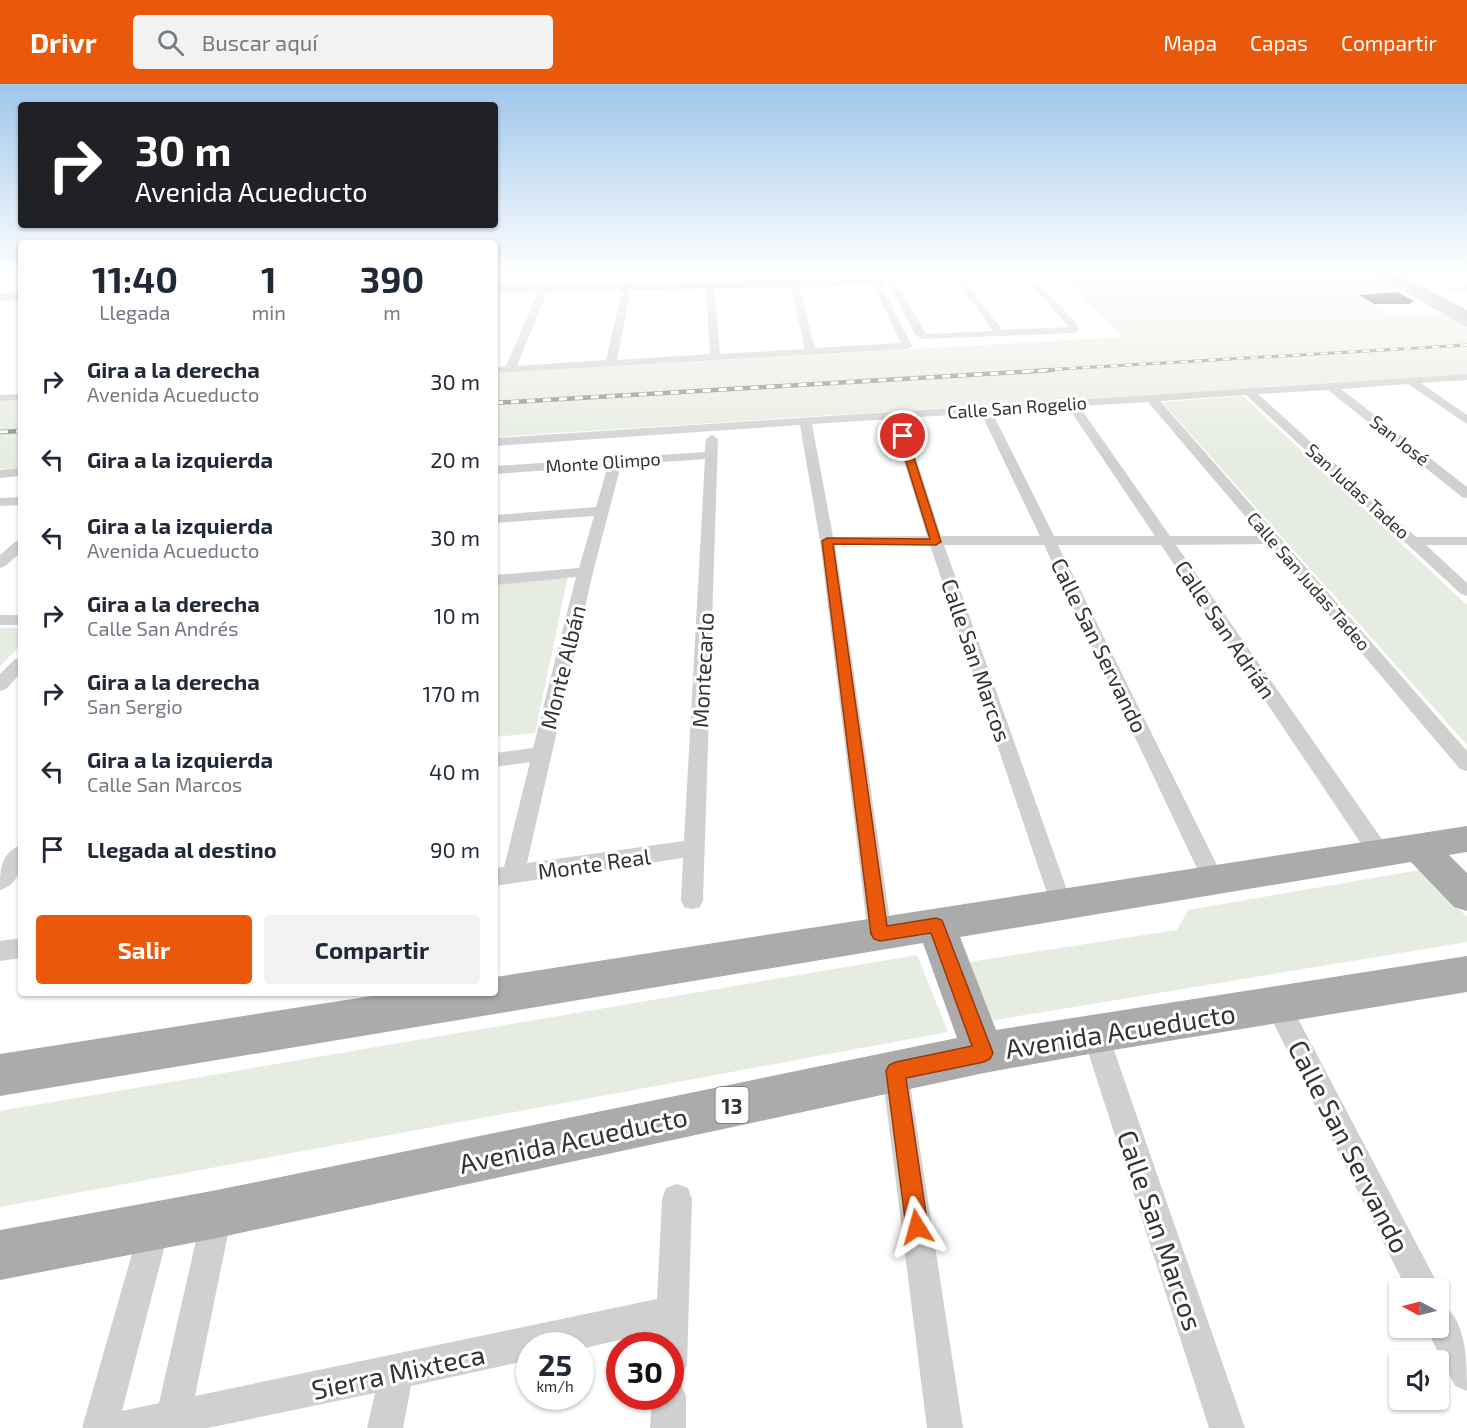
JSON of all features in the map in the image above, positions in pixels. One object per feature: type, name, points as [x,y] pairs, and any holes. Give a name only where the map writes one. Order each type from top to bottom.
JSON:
[{"type":"main road","points":[[498,994],[1467,839]]},
{"type":"main road","points":[[1419,848],[1467,896]]},
{"type":"main road","points":[[936,925],[984,1053]]},
{"type":"main road","name":"Avenida Acueducto","points":[[0,1255],[217,1214],[984,1053],[1277,1004],[1463,983]]},
{"type":"main road","points":[[0,1075],[486,996]]},
{"type":"street","points":[[510,369],[524,337]]},
{"type":"street","points":[[611,363],[617,337]]},
{"type":"street","points":[[713,337],[714,357]]},
{"type":"street","points":[[807,337],[811,352]]},
{"type":"street","points":[[498,370],[907,346],[903,337]]},
{"type":"street","points":[[925,337],[951,337]]},
{"type":"street","name":"Calle San Rogelio","points":[[498,442],[1467,377]]},
{"type":"street","points":[[1411,381],[1467,420]]},
{"type":"street","name":"San José","points":[[1332,387],[1467,494]]},
{"type":"street","name":"San Judas Tadeo","points":[[1249,392],[1467,591]]},
{"type":"street","points":[[0,398],[18,397]]},
{"type":"street","name":"Calle San Judas Tadeo","points":[[1151,398],[1467,764]]},
{"type":"street","name":"Calle San Adrián","points":[[1072,404],[1380,854]]},
{"type":"street","name":"Calle San Servando","points":[[985,409],[1214,881]]},
{"type":"street","name":"Calle San Marcos","points":[[896,415],[936,542],[1061,904]]},
{"type":"street","points":[[805,422],[827,541],[880,934]]},
{"type":"street","name":"Monte Olimpo","points":[[498,470],[616,461],[711,447]]},
{"type":"street","name":"Montecarlo","points":[[692,900],[711,447]]},
{"type":"street","name":"Monte Albán","points":[[504,875],[541,754],[585,573],[616,461]]},
{"type":"street","points":[[0,474],[18,472]]},
{"type":"street","points":[[0,502],[18,501]]},
{"type":"street","points":[[498,519],[601,511]]},
{"type":"street","points":[[827,541],[1274,540]]},
{"type":"street","points":[[1413,541],[1467,541]]},
{"type":"street","points":[[0,563],[18,547]]},
{"type":"street","points":[[498,580],[585,573]]},
{"type":"street","points":[[0,620],[18,620]]},
{"type":"street","points":[[0,686],[18,666]]},
{"type":"street","points":[[498,759],[541,754]]},
{"type":"street","name":"Monte Real","points":[[504,875],[693,848]]},
{"type":"street","points":[[0,881],[18,858]]},
{"type":"street","points":[[0,951],[18,948]]},
{"type":"street","name":"Calle San Servando","points":[[1277,1004],[1418,1278]]},
{"type":"street","name":"Calle San Marcos","points":[[1095,1033],[1227,1428]]},
{"type":"street","points":[[896,1071],[945,1428]]},
{"type":"street","points":[[672,1332],[677,1199]]},
{"type":"street","points":[[173,1417],[217,1214]]},
{"type":"street","points":[[100,1428],[155,1226]]},
{"type":"street","name":"Sierra Mixteca","points":[[123,1428],[673,1312]]},
{"type":"street","points":[[1448,1338],[1467,1374]]},
{"type":"street","points":[[385,1428],[397,1372]]},
{"type":"street","points":[[668,1428],[669,1410]]},
{"type":"shaded area","points":[[1122,337],[1467,337],[1467,374],[498,437],[498,373]]},
{"type":"shaded area","points":[[1243,396],[1467,605],[1467,745],[1162,402]]},
{"type":"shaded area","points":[[18,400],[18,468],[0,469],[0,401]]},
{"type":"shaded area","points":[[568,576],[535,733],[498,737],[498,583]]},
{"type":"shaded area","points":[[0,628],[18,628],[18,648],[0,666]]},
{"type":"shaded area","points":[[1420,870],[1467,917],[1467,942],[989,1021],[969,962],[1177,930],[1188,910]]},
{"type":"shaded area","points":[[917,955],[948,1032],[0,1207],[0,1111]]},
{"type":"railway","points":[[1027,371],[1467,345]]},
{"type":"railway","points":[[498,403],[1053,370]]},
{"type":"railway","points":[[0,432],[18,431]]},
{"type":"route","points":[[903,436],[936,542],[827,541],[880,934],[936,925],[984,1053],[896,1071],[917,1227]]}]
